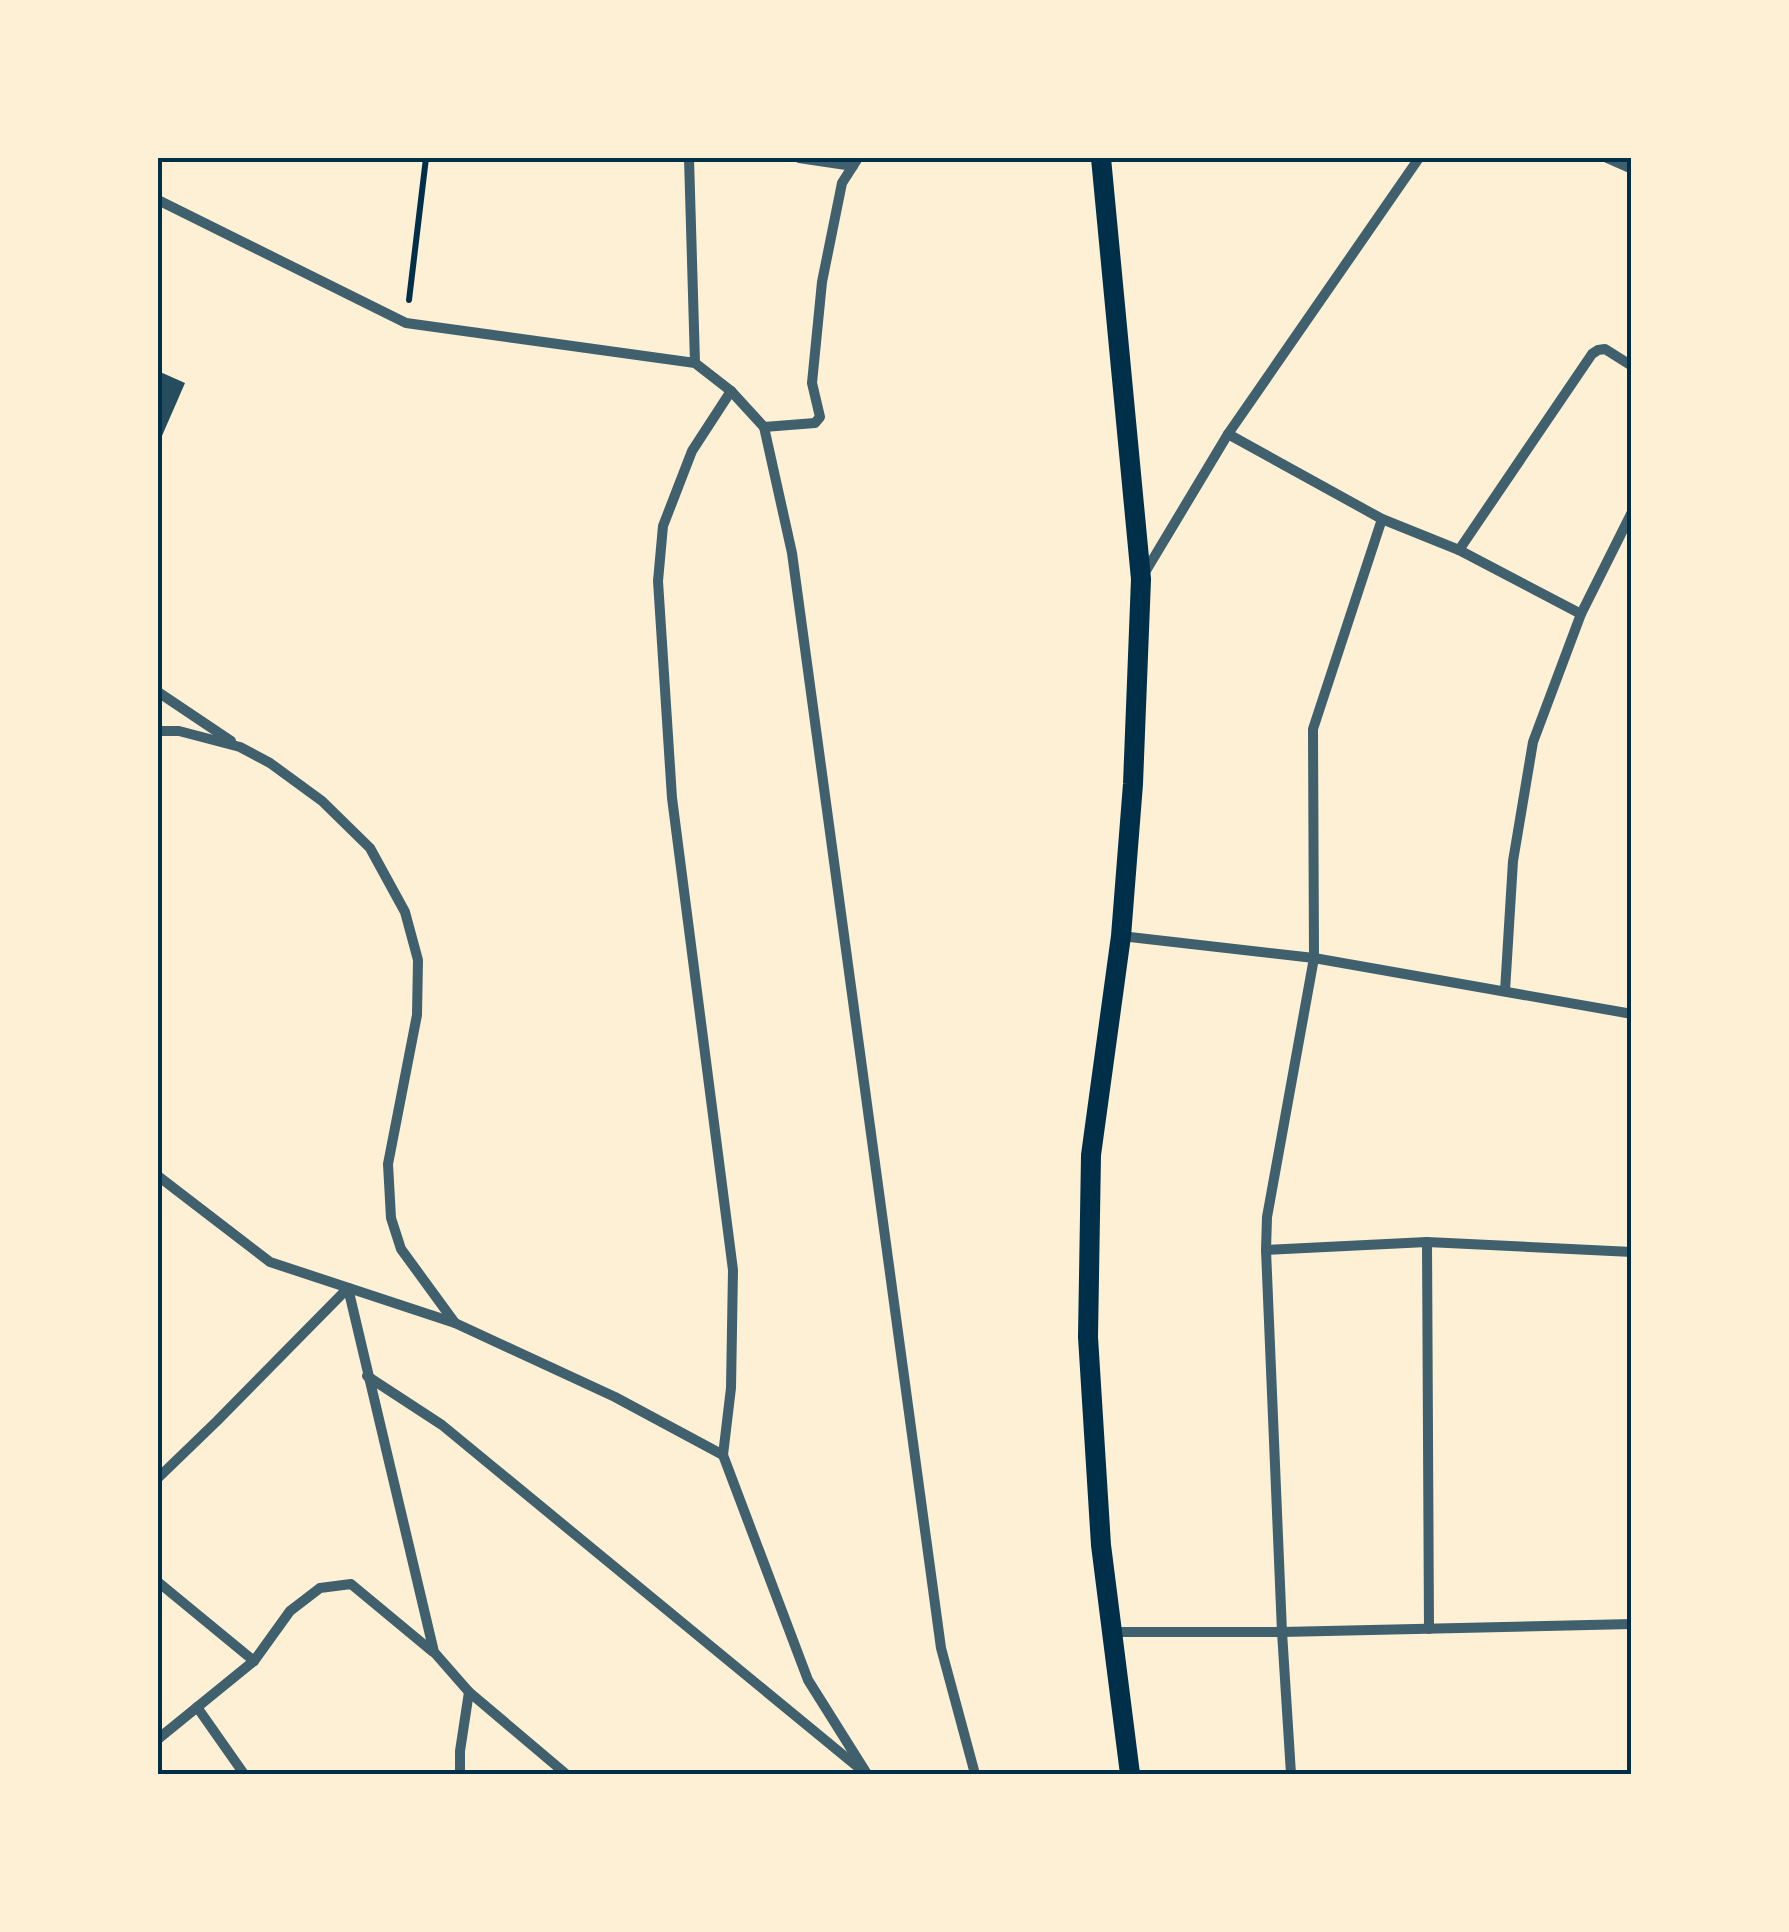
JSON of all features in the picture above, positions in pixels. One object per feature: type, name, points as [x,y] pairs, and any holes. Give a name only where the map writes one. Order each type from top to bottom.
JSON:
[{"type":"main road","points":[[1102,158],[1141,579],[1133,784],[1121,936],[1092,1155],[1088,1338],[1101,1545],[1130,1774]]},
{"type":"street","points":[[689,158],[694,363]]},
{"type":"street","points":[[764,427],[815,422],[820,417],[812,383],[822,282],[842,183],[855,162],[799,158]]},
{"type":"street","points":[[1141,579],[1228,434],[1419,158]]},
{"type":"street","points":[[1607,158],[1632,170]]},
{"type":"street","points":[[158,200],[406,323],[694,363],[731,391],[764,427],[792,553],[941,1648],[975,1774]]},
{"type":"street","points":[[1458,550],[1592,354],[1605,348],[1632,366]]},
{"type":"street","points":[[731,391],[692,451],[674,496],[663,526],[658,581],[672,798],[733,1270],[731,1388],[724,1455],[808,1680],[867,1774]]},
{"type":"street","points":[[1228,434],[1382,519],[1458,550],[1581,614]]},
{"type":"street","points":[[1505,991],[1513,861],[1533,742],[1581,614],[1632,512]]},
{"type":"street","points":[[1291,1774],[1267,1218],[1314,958],[1312,729],[1382,519]]},
{"type":"street","points":[[158,692],[322,801],[370,848],[405,912],[418,960],[417,1015],[388,1164],[391,1218],[401,1249],[455,1323]]},
{"type":"street","points":[[158,732],[179,731],[240,747]]},
{"type":"street","points":[[1121,936],[1314,958],[1632,1014]]},
{"type":"street","points":[[158,1176],[270,1262],[455,1323],[615,1396],[724,1455]]},
{"type":"street","points":[[1266,1250],[1426,1242],[1632,1252]]},
{"type":"street","points":[[1426,1242],[1430,1629]]},
{"type":"street","points":[[348,1288],[434,1652]]},
{"type":"street","points":[[158,1478],[348,1288]]},
{"type":"street","points":[[368,1376],[442,1424],[867,1774]]},
{"type":"street","points":[[158,1582],[254,1661]]},
{"type":"street","points":[[158,1739],[254,1661],[290,1611],[320,1588],[351,1584],[434,1652],[469,1692],[566,1774]]},
{"type":"street","points":[[1114,1632],[1632,1624]]},
{"type":"street","points":[[460,1774],[469,1692]]},
{"type":"street","points":[[197,1707],[244,1774]]},
{"type":"path","points":[[406,323],[426,158]]},
{"type":"building","points":[[158,371],[185,383],[158,445]]}]
